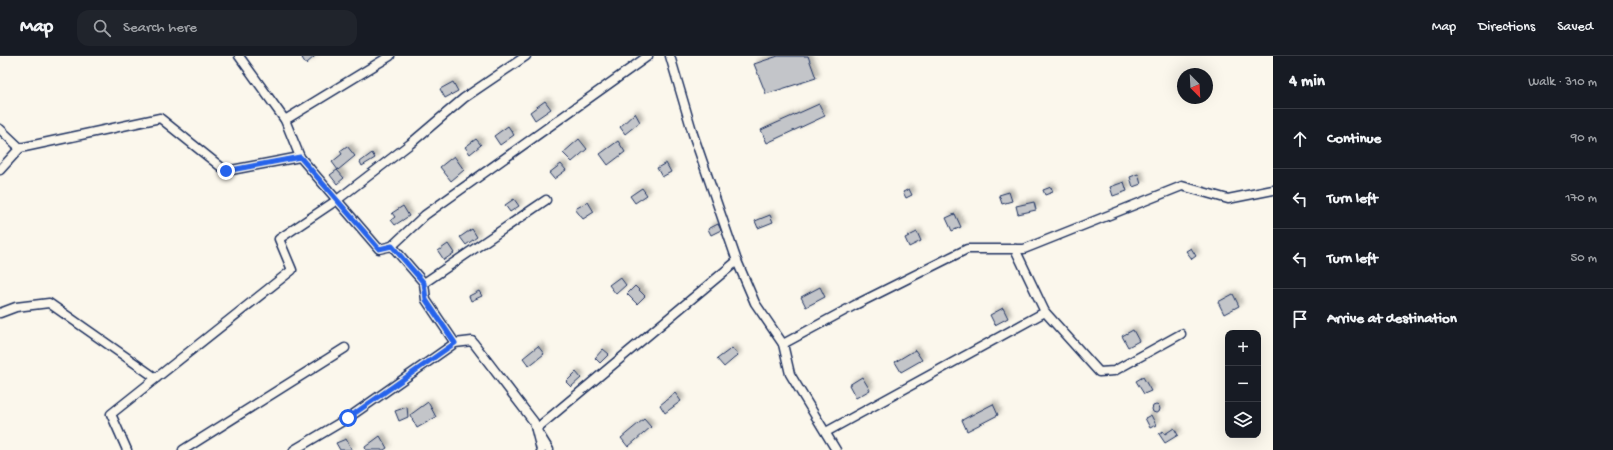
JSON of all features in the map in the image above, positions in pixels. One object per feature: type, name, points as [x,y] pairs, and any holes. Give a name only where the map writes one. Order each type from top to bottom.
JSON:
[{"type":"street","points":[[239,56],[285,120],[300,157],[379,249],[392,246],[425,215],[648,56]]},
{"type":"street","points":[[285,120],[390,56]]},
{"type":"street","points":[[127,450],[111,414],[292,270],[279,239],[337,200],[410,144],[464,98],[526,56]]},
{"type":"street","points":[[670,56],[693,134],[738,261],[755,303],[783,344],[790,374],[836,450]]},
{"type":"street","points":[[0,170],[20,148],[160,118],[226,171],[300,157]]},
{"type":"street","points":[[0,129],[20,148]]},
{"type":"street","points":[[783,344],[855,305],[967,249],[1024,249],[1182,186],[1228,199],[1273,190]]},
{"type":"street","points":[[424,283],[546,200]]},
{"type":"street","points":[[392,246],[424,283],[426,300],[455,343]]},
{"type":"street","points":[[1015,249],[1045,312],[1099,372],[1114,371],[1180,334]]},
{"type":"street","points":[[536,429],[738,261]]},
{"type":"street","points":[[0,313],[16,307],[49,303],[156,378]]},
{"type":"street","points":[[826,432],[1045,312]]},
{"type":"street","points":[[294,450],[348,418],[455,343],[472,341],[534,422],[541,450]]},
{"type":"street","points":[[183,450],[345,348]]},
{"type":"street","points":[[536,429],[549,450]]},
{"type":"building","points":[[305,56],[315,56],[306,64],[302,58]]},
{"type":"building","points":[[778,56],[808,56],[816,78],[766,94],[754,64]]},
{"type":"building","points":[[453,82],[458,91],[445,98],[440,89]]},
{"type":"building","points":[[545,101],[551,109],[535,120],[530,112]]},
{"type":"building","points":[[819,104],[825,116],[767,143],[761,130]]},
{"type":"building","points":[[635,113],[640,122],[625,134],[620,127]]},
{"type":"building","points":[[508,126],[514,135],[500,145],[494,136]]},
{"type":"building","points":[[476,139],[481,145],[470,154],[465,147]]},
{"type":"building","points":[[579,139],[587,149],[572,162],[563,153]]},
{"type":"building","points":[[618,141],[625,152],[608,165],[600,154]]},
{"type":"building","points":[[347,146],[355,156],[338,170],[332,162],[342,154],[340,151]]},
{"type":"building","points":[[372,153],[375,158],[362,166],[360,162]]},
{"type":"building","points":[[454,156],[464,170],[451,181],[440,167]]},
{"type":"building","points":[[666,163],[671,172],[662,177],[657,168]]},
{"type":"building","points":[[561,164],[566,170],[554,179],[549,173]]},
{"type":"building","points":[[337,170],[344,178],[337,184],[330,175]]},
{"type":"building","points":[[1138,174],[1141,184],[1133,187],[1130,177]]},
{"type":"building","points":[[1124,182],[1127,191],[1113,196],[1110,187]]},
{"type":"building","points":[[1051,187],[1053,192],[1045,195],[1043,190]]},
{"type":"building","points":[[642,188],[647,195],[635,203],[630,196]]},
{"type":"building","points":[[909,189],[912,195],[906,198],[903,192]]},
{"type":"building","points":[[1009,192],[1012,201],[1002,204],[999,195]]},
{"type":"building","points":[[514,199],[519,206],[510,212],[505,205]]},
{"type":"building","points":[[588,202],[594,212],[583,219],[575,209]]},
{"type":"building","points":[[1034,202],[1036,210],[1018,214],[1016,206]]},
{"type":"building","points":[[403,206],[409,216],[395,225],[391,220],[395,217],[392,213]]},
{"type":"building","points":[[955,214],[961,227],[952,231],[946,218]]},
{"type":"building","points":[[770,215],[773,222],[758,228],[755,221]]},
{"type":"building","points":[[718,224],[721,230],[711,235],[708,229]]},
{"type":"building","points":[[472,229],[477,237],[466,245],[460,237]]},
{"type":"building","points":[[917,232],[921,241],[909,247],[905,238]]},
{"type":"building","points":[[448,244],[454,253],[444,260],[438,251]]},
{"type":"building","points":[[1191,248],[1196,256],[1192,259],[1186,251]]},
{"type":"building","points":[[620,277],[626,285],[616,294],[609,285]]},
{"type":"building","points":[[635,286],[645,296],[637,304],[627,294]]},
{"type":"building","points":[[820,287],[825,297],[806,307],[801,297]]},
{"type":"building","points":[[479,291],[482,296],[471,301],[469,296]]},
{"type":"building","points":[[1233,294],[1239,306],[1224,314],[1218,302]]},
{"type":"building","points":[[1003,308],[1008,318],[995,325],[990,315]]},
{"type":"building","points":[[1133,330],[1139,341],[1128,347],[1122,336]]},
{"type":"building","points":[[538,346],[544,354],[529,366],[523,358]]},
{"type":"building","points":[[732,348],[738,355],[724,367],[717,359]]},
{"type":"building","points":[[603,349],[609,354],[600,363],[595,358]]},
{"type":"building","points":[[915,350],[922,360],[901,372],[895,362]]},
{"type":"building","points":[[576,372],[581,378],[571,387],[566,382]]},
{"type":"building","points":[[862,377],[870,390],[856,398],[849,385]]},
{"type":"building","points":[[1143,377],[1151,391],[1144,394],[1136,381]]},
{"type":"building","points":[[675,393],[681,401],[665,413],[660,405]]},
{"type":"building","points":[[428,402],[436,417],[417,428],[410,415]]},
{"type":"building","points":[[993,404],[998,415],[967,431],[962,420]]},
{"type":"building","points":[[1156,405],[1159,406],[1159,412],[1156,413],[1153,412],[1152,409],[1153,406]]},
{"type":"building","points":[[407,407],[408,417],[399,421],[395,411]]},
{"type":"building","points":[[1151,415],[1156,425],[1150,428],[1145,418]]},
{"type":"building","points":[[644,419],[651,427],[628,447],[621,438]]},
{"type":"building","points":[[1174,428],[1178,435],[1165,443],[1159,434],[1163,431],[1165,434]]},
{"type":"building","points":[[380,436],[387,448],[384,450],[366,450],[365,447]]},
{"type":"building","points":[[346,439],[352,450],[340,450],[336,443]]},
{"type":"route","points":[[226,171],[300,157],[379,249],[392,246],[424,283],[426,300],[455,343],[348,418]]}]
